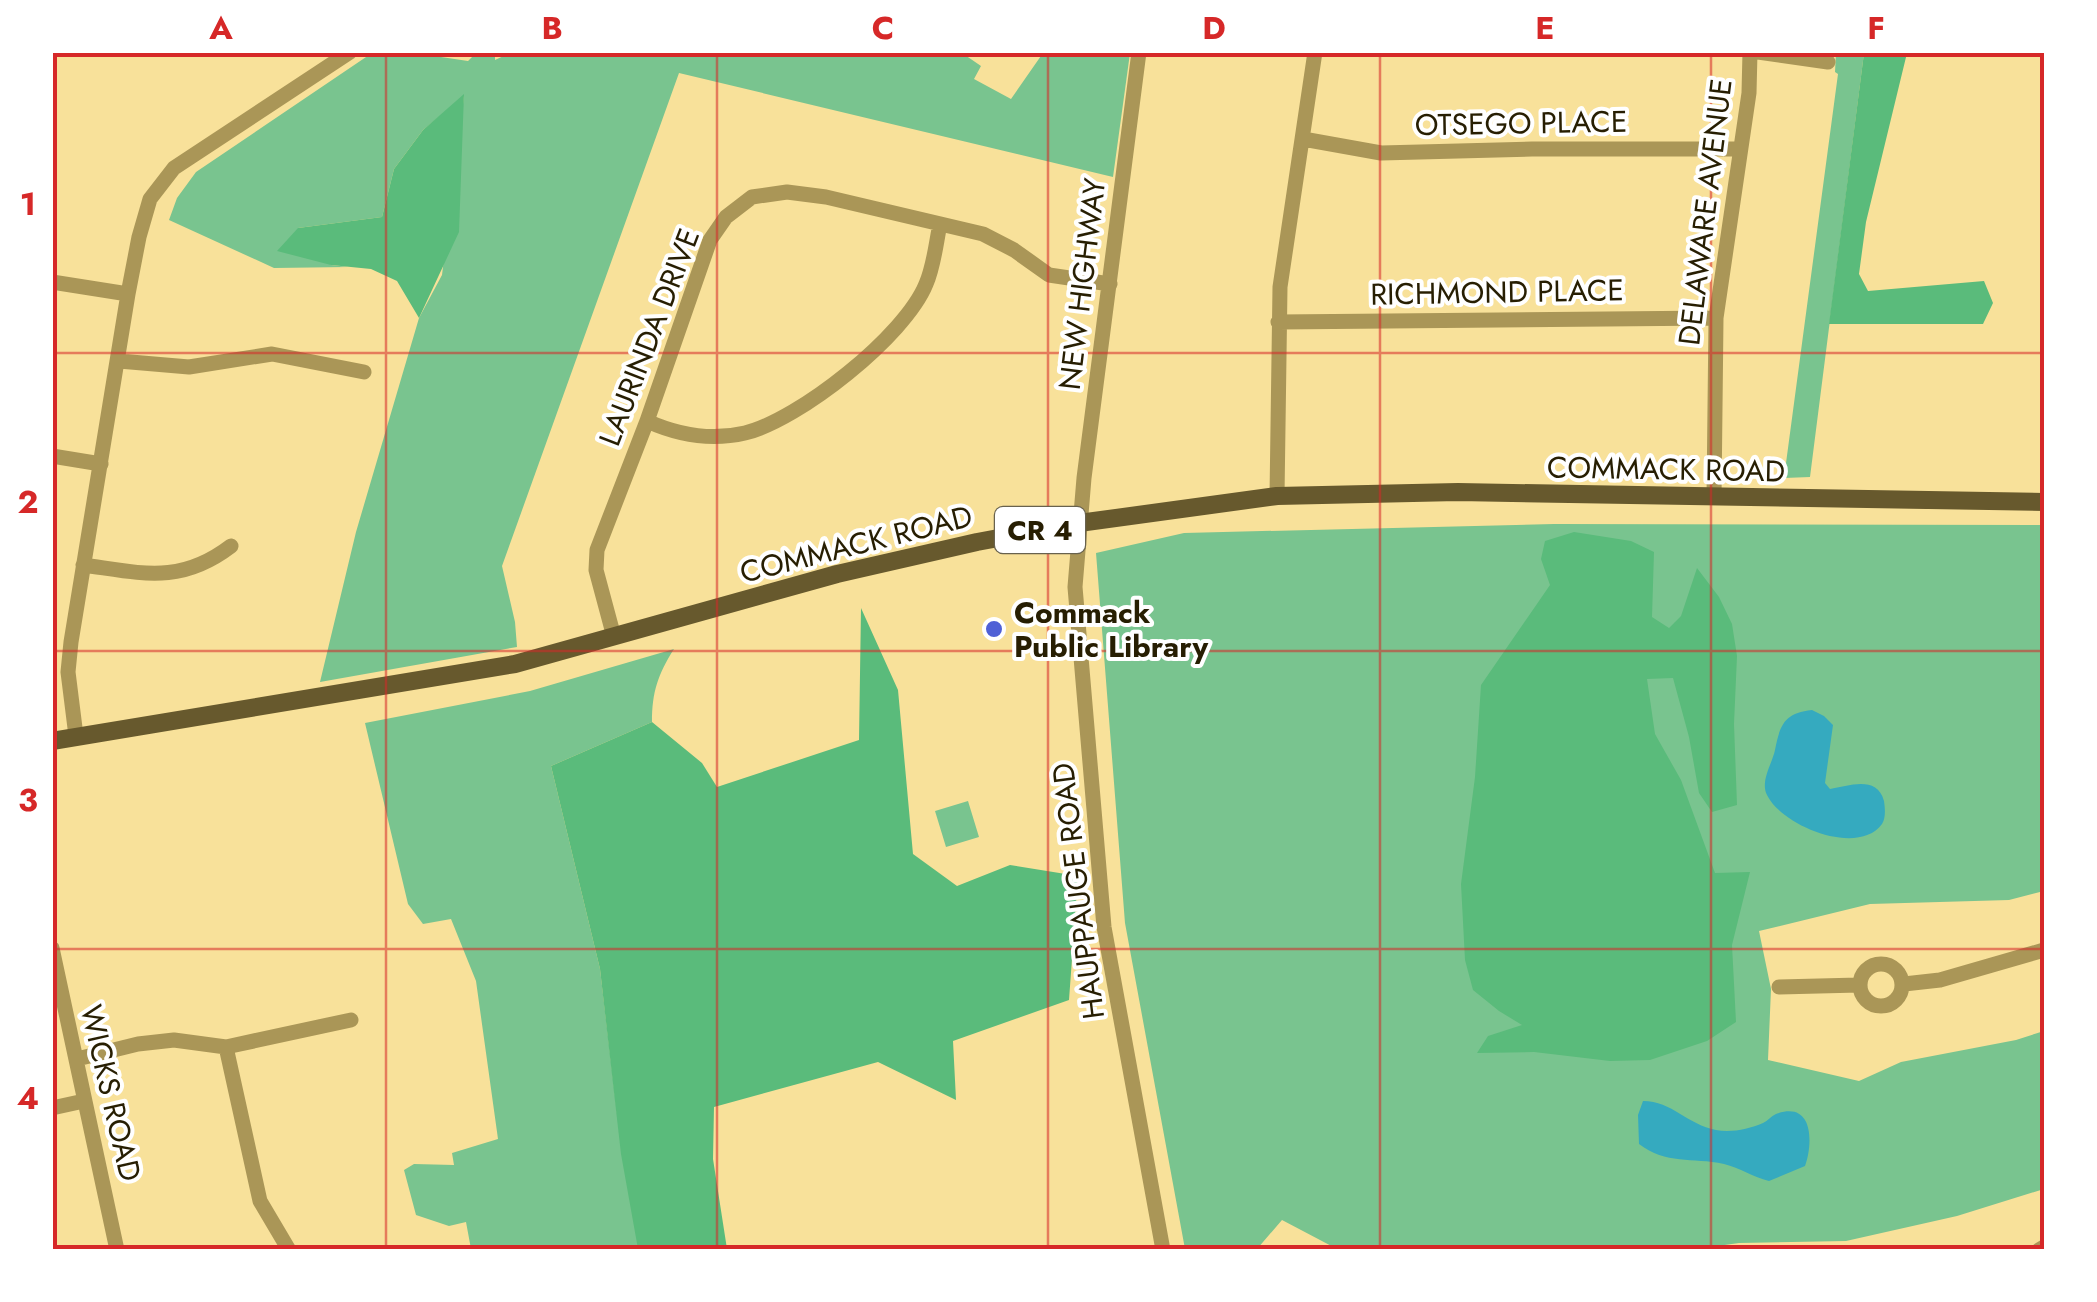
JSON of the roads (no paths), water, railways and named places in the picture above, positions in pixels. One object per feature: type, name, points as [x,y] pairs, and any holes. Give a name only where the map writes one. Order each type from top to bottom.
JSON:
[{"type":"main road","name":"COMMACK ROAD","points":[[52,741],[514,664],[837,574],[976,542],[1079,523],[1277,496],[1458,492],[2044,502]]},
{"type":"street","points":[[76,736],[68,672],[128,294],[138,237],[150,199],[174,168],[350,52]]},
{"type":"street","name":"NEW HIGHWAY","points":[[1079,523],[1139,52]]},
{"type":"street","points":[[1277,496],[1278,322],[1315,52]]},
{"type":"street","name":"DELAWARE AVENUE","points":[[1714,498],[1716,318],[1750,93],[1750,52]]},
{"type":"street","points":[[1758,52],[1828,62]]},
{"type":"street","name":"OTSEGO PLACE","points":[[1303,140],[1382,153],[1740,149]]},
{"type":"street","name":"LAURINDA DRIVE","points":[[614,637],[596,570],[597,550],[710,240],[726,218],[752,197],[787,192],[826,197],[983,234],[1049,275],[1110,284]]},
{"type":"street","points":[[647,421],[668,430],[719,438],[783,419],[903,324],[926,284],[940,224]]},
{"type":"street","points":[[52,282],[128,294]]},
{"type":"street","name":"RICHMOND PLACE","points":[[1278,322],[1716,318]]},
{"type":"street","points":[[119,362],[189,366],[272,354],[364,372]]},
{"type":"street","points":[[52,456],[101,464]]},
{"type":"street","name":"HAUPPAUGE ROAD","points":[[1079,523],[1074,586],[1104,927],[1163,1250]]},
{"type":"street","points":[[84,565],[154,574],[182,571],[207,564],[231,546]]},
{"type":"street","name":"WICKS ROAD","points":[[52,948],[117,1250]]},
{"type":"street","points":[[1904,984],[1940,980],[2044,950]]},
{"type":"street","points":[[1859,985],[1870,967],[1881,964],[1890,966],[1904,984]]},
{"type":"street","points":[[1859,985],[1867,1001],[1882,1006],[1896,1000],[1904,984]]},
{"type":"street","points":[[1779,987],[1859,985]]},
{"type":"street","points":[[76,1060],[138,1044],[174,1040],[226,1047],[351,1020]]},
{"type":"street","points":[[226,1047],[260,1201],[289,1250]]},
{"type":"street","points":[[52,1108],[84,1101]]},
{"type":"water","points":[[1812,710],[1833,725],[1825,783],[1830,789],[1869,785],[1884,801],[1884,819],[1871,834],[1839,838],[1821,834],[1788,817],[1767,795],[1766,778],[1782,727],[1789,717]]},
{"type":"water","points":[[1643,1101],[1663,1105],[1722,1131],[1752,1127],[1788,1111],[1798,1113],[1808,1126],[1805,1166],[1769,1181],[1724,1164],[1649,1151],[1639,1144],[1638,1115]]},
{"type":"place","name":"Commack Public Library","points":[[994,629]]}]
